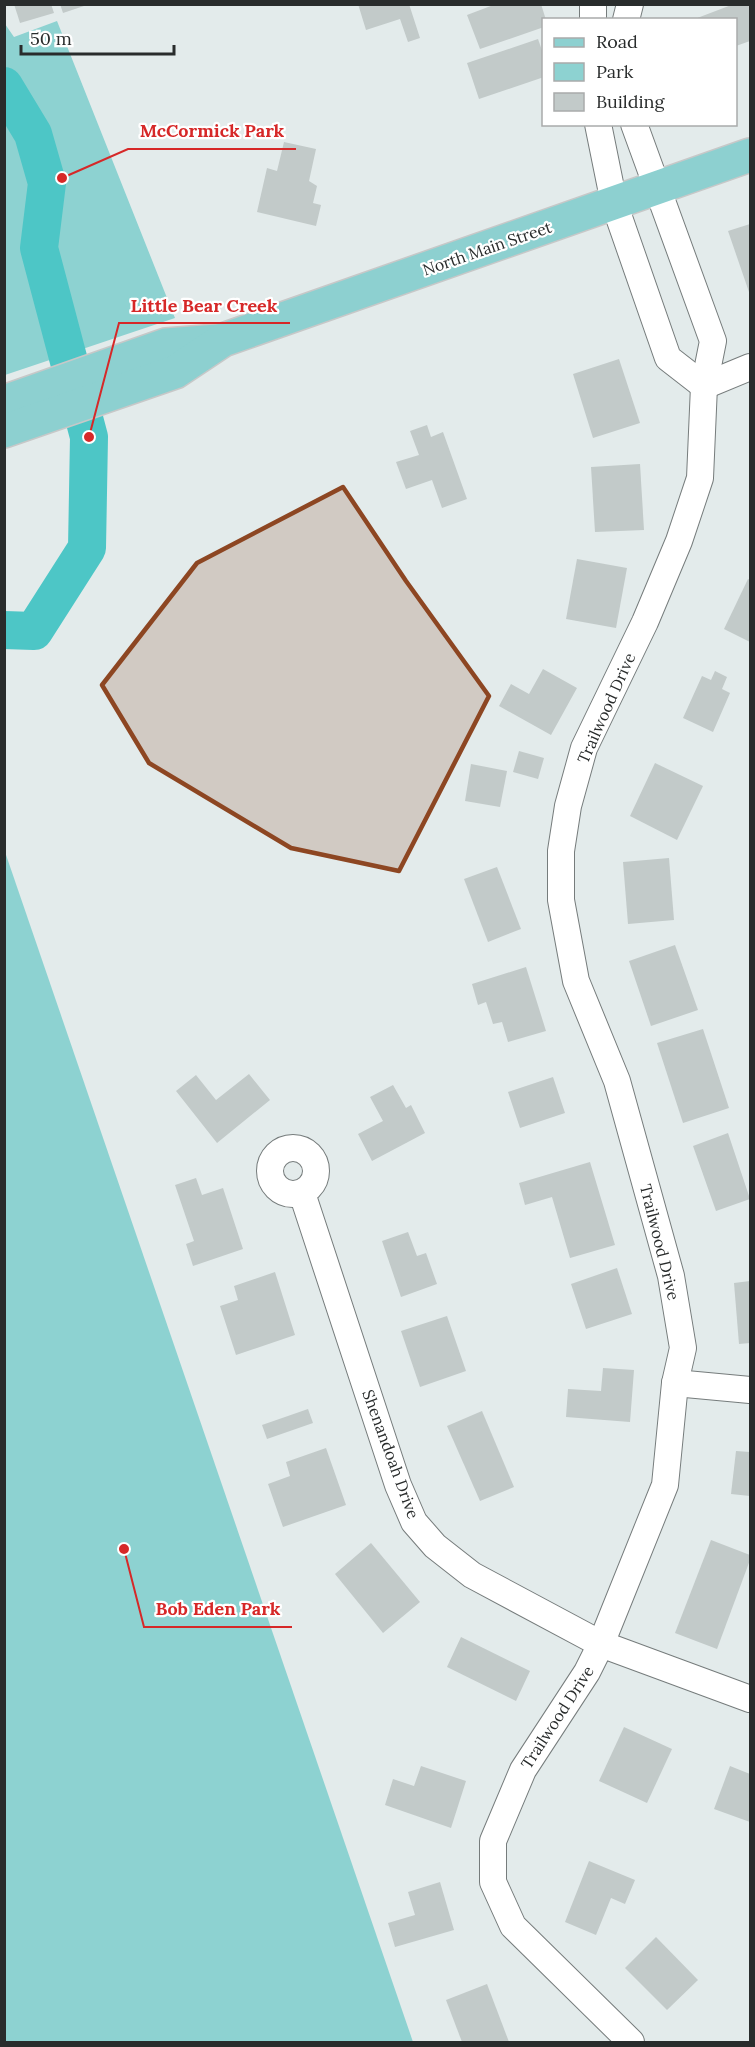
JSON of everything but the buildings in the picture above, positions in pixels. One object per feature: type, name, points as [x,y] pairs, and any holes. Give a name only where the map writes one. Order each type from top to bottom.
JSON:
[{"type":"main road","name":"North Main Street","points":[[4,402],[171,358],[750,155]]},
{"type":"main road","name":"North Main Street","points":[[4,431],[171,358]]},
{"type":"street","points":[[598,126],[614,203],[668,358],[704,386],[750,367]]},
{"type":"street","name":"Trailwood Drive","points":[[631,2043],[513,1926],[493,1882],[493,1841],[523,1770],[587,1672],[602,1644],[666,1485],[675,1383],[683,1347],[671,1276],[617,1081],[576,981],[561,900],[561,851],[568,806],[584,748],[645,622],[679,541],[700,478],[704,386],[713,341],[635,126]]},
{"type":"street","name":"Shenandoah Drive","points":[[302,1193],[398,1485],[414,1522],[435,1546],[472,1575],[602,1644],[750,1700]]},
{"type":"street","points":[[675,1383],[750,1390]]},
{"type":"highlighted area","points":[[343,487],[406,581],[489,696],[399,871],[291,848],[149,763],[102,685],[197,563]]},
{"type":"green space","points":[[57,21],[175,318],[5,375],[5,24],[14,37]]},
{"type":"green space","points":[[4,849],[413,2042],[5,2042]]},
{"type":"waterway","points":[[4,86],[33,134],[47,183],[39,248],[89,437],[87,548],[34,631],[4,630]]},
{"type":"place","name":"McCormick Park","points":[[62,178]]},
{"type":"place","name":"Little Bear Creek","points":[[89,437]]},
{"type":"place","name":"Bob Eden Park","points":[[124,1549]]}]
